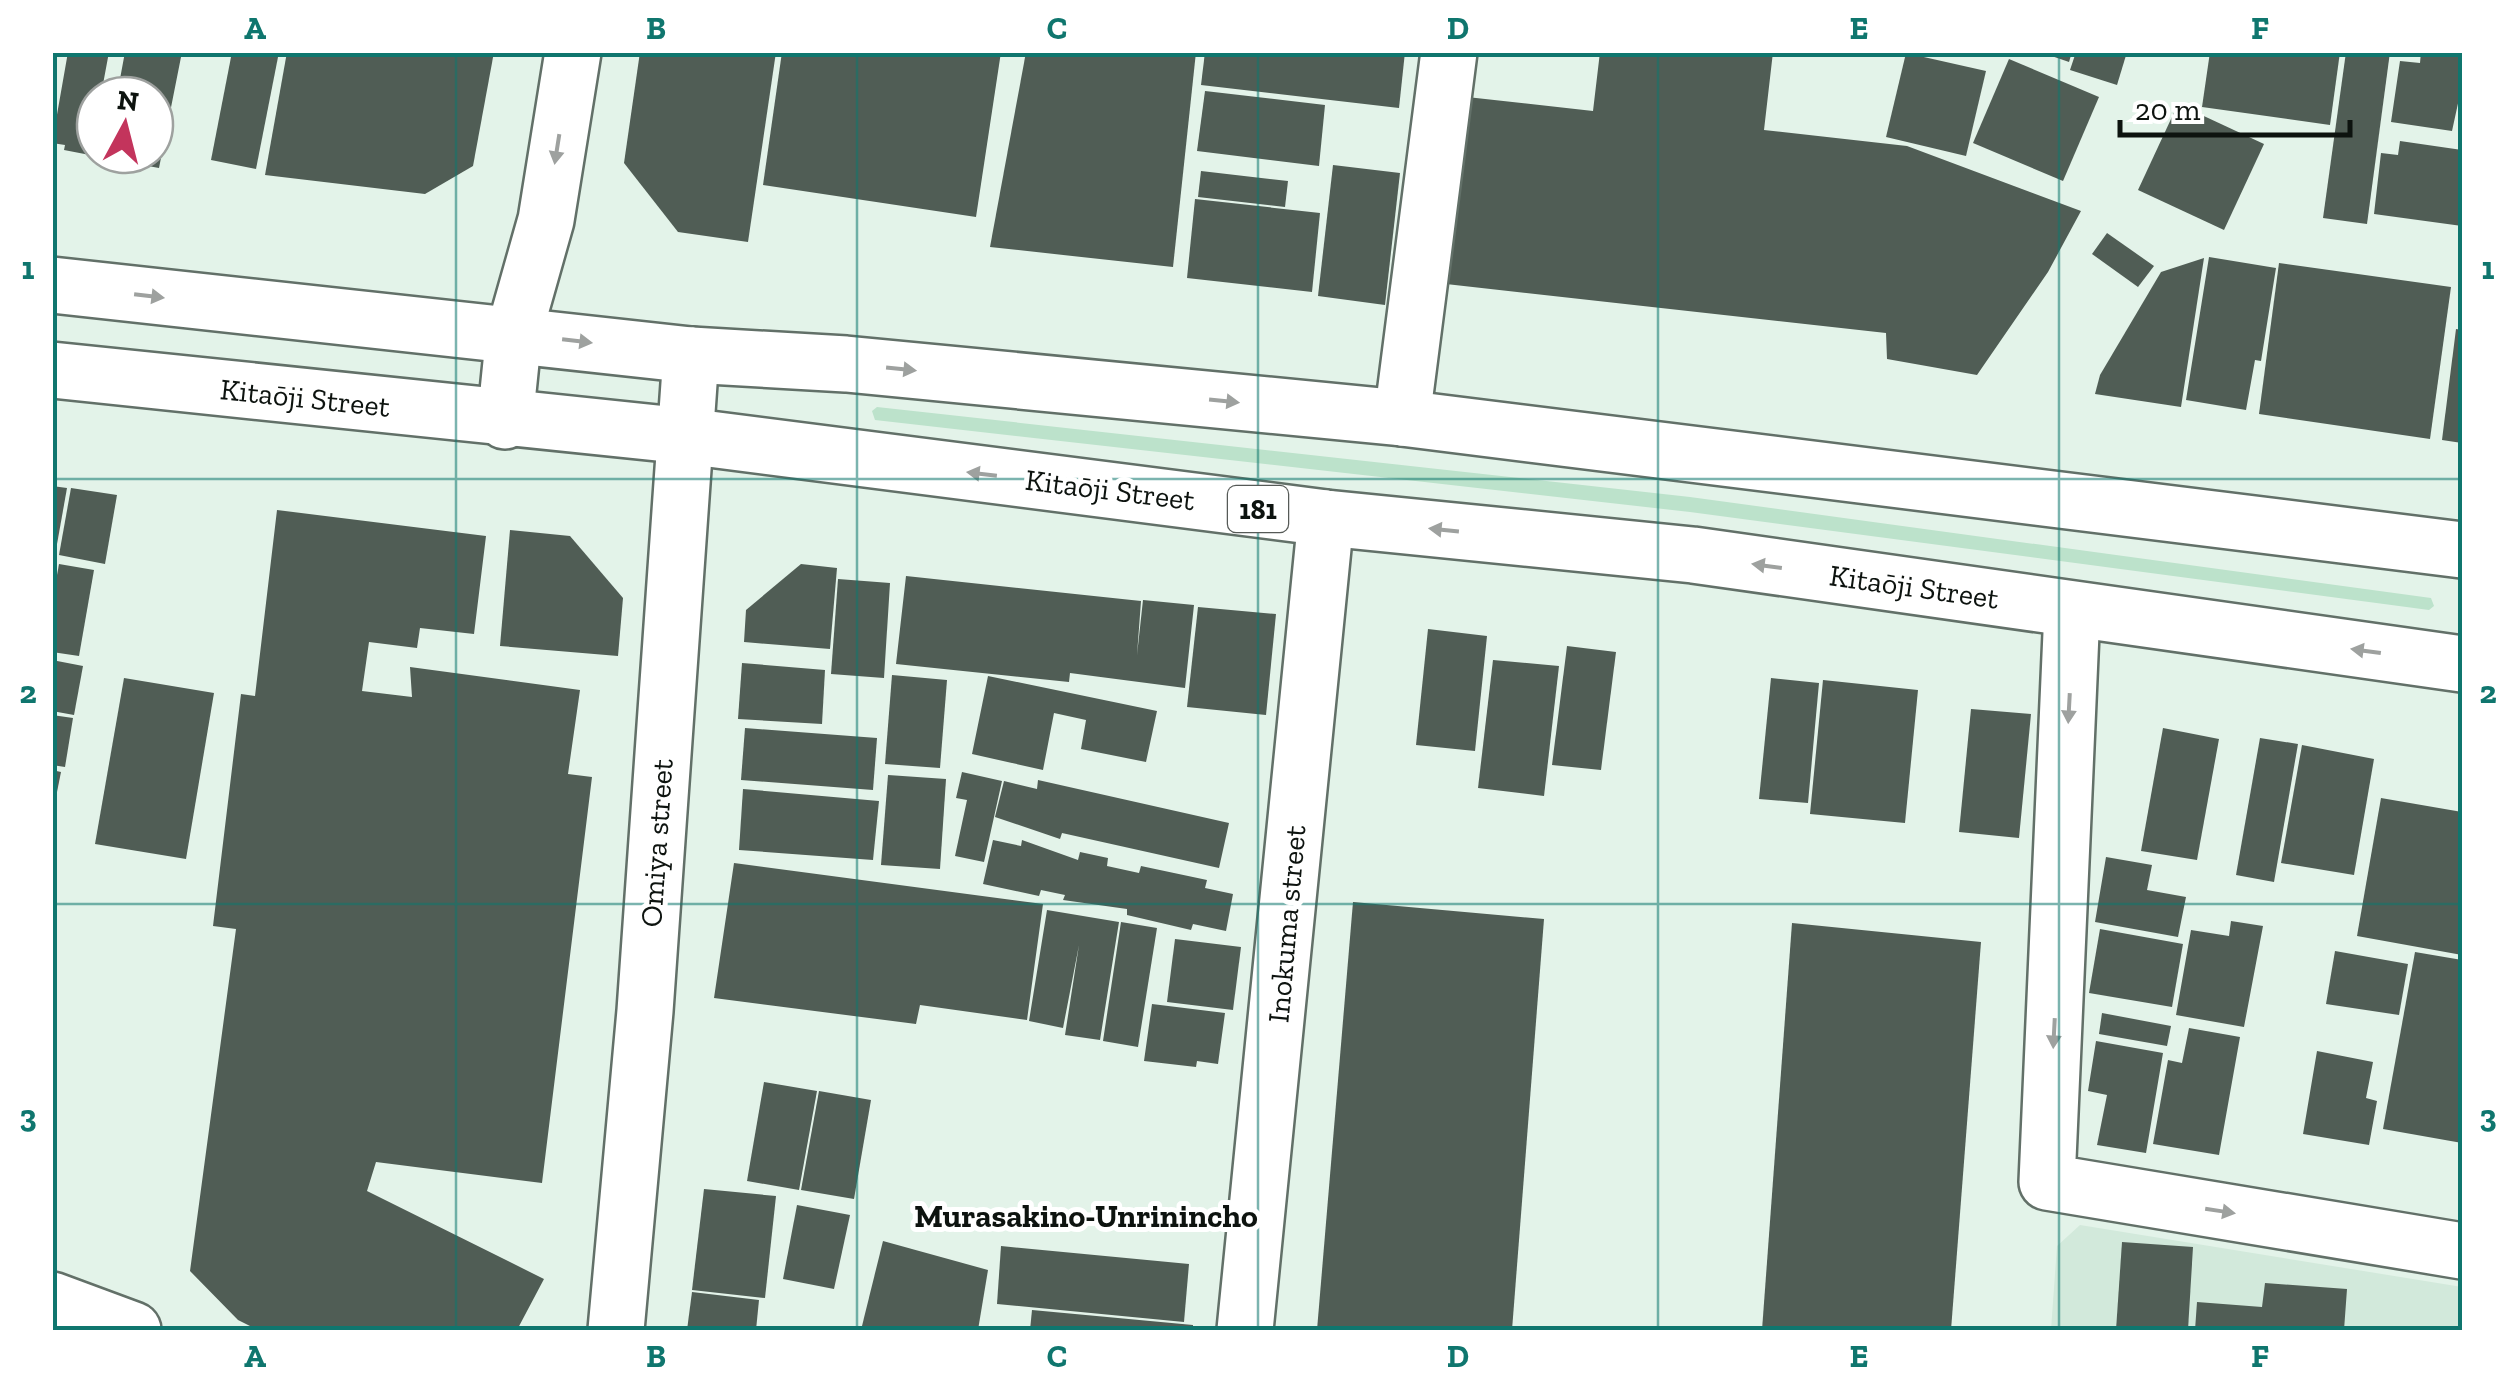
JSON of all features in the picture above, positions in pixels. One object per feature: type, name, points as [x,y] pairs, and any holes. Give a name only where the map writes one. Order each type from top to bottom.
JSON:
[{"type":"main road","points":[[505,420],[514,333],[546,220],[572,52]]},
{"type":"main road","points":[[1402,418],[1449,52]]},
{"type":"main road","points":[[52,284],[691,355],[866,366],[1402,418],[2462,550]]},
{"type":"main road","name":"Omiya street","points":[[616,1330],[645,1011],[691,355]]},
{"type":"main road","name":"Kitaōji Street","points":[[52,370],[686,436],[1326,518],[1693,555],[2462,664]]},
{"type":"main road","name":"Inokuma street","points":[[1245,1330],[1326,518]]},
{"type":"main road","points":[[2072,610],[2048,1182],[2462,1251]]},
{"type":"main road","points":[[52,1300],[133,1330]]},
{"type":"shaded area","points":[[877,407],[1690,497],[2431,598],[2434,606],[2429,610],[1690,512],[875,420],[872,411]]},
{"type":"shaded area","points":[[2080,1225],[2462,1287],[2462,1330],[2051,1330],[2057,1246]]},
{"type":"building","points":[[68,52],[109,52],[105,75],[75,75],[75,152],[52,143]]},
{"type":"building","points":[[125,52],[182,52],[175,87],[175,75],[121,75]]},
{"type":"building","points":[[232,52],[279,52],[256,169],[211,160]]},
{"type":"building","points":[[287,52],[494,52],[473,166],[425,194],[265,175]]},
{"type":"building","points":[[640,52],[776,52],[748,242],[678,232],[624,163]]},
{"type":"building","points":[[782,52],[1001,52],[976,217],[763,185]]},
{"type":"building","points":[[1026,52],[1196,52],[1173,267],[990,247]]},
{"type":"building","points":[[1205,52],[1405,52],[1399,108],[1201,85]]},
{"type":"building","points":[[1600,52],[1773,52],[1764,130],[1907,146],[2081,211],[2048,272],[1977,375],[1887,359],[1886,333],[1446,284],[1467,97],[1593,111]]},
{"type":"building","points":[[2040,52],[2072,52],[2069,62]]},
{"type":"building","points":[[2076,52],[2127,52],[2117,85],[2070,70]]},
{"type":"building","points":[[2210,52],[2340,52],[2330,125],[2202,107]]},
{"type":"building","points":[[2346,52],[2390,52],[2367,224],[2323,218]]},
{"type":"building","points":[[2421,52],[2462,52],[2462,85],[2452,131],[2391,122],[2400,61],[2420,63]]},
{"type":"building","points":[[1906,53],[1986,71],[1966,156],[1886,137]]},
{"type":"building","points":[[2009,59],[2099,97],[2063,181],[1973,143]]},
{"type":"building","points":[[1205,91],[1325,105],[1319,166],[1197,151]]},
{"type":"building","points":[[2178,104],[2264,144],[2224,230],[2138,190]]},
{"type":"building","points":[[2400,141],[2462,150],[2462,226],[2374,214],[2381,153],[2398,155]]},
{"type":"building","points":[[1333,165],[1400,173],[1385,305],[1318,296]]},
{"type":"building","points":[[1201,171],[1288,181],[1285,207],[1198,197]]},
{"type":"building","points":[[1195,199],[1320,213],[1312,292],[1187,278]]},
{"type":"building","points":[[2107,233],[2154,266],[2138,287],[2092,254]]},
{"type":"building","points":[[2209,257],[2276,268],[2261,361],[2255,360],[2246,410],[2186,400]]},
{"type":"building","points":[[2204,258],[2181,407],[2095,394],[2100,375],[2161,272]]},
{"type":"building","points":[[2279,263],[2451,287],[2430,439],[2259,414]]},
{"type":"building","points":[[2456,329],[2462,330],[2462,443],[2442,440]]},
{"type":"building","points":[[52,486],[67,488],[54,561],[52,560]]},
{"type":"building","points":[[71,488],[117,495],[105,564],[59,555]]},
{"type":"building","points":[[277,510],[486,536],[474,634],[420,628],[417,648],[369,642],[362,691],[412,697],[410,667],[580,690],[568,774],[592,777],[542,1183],[376,1162],[367,1191],[544,1279],[517,1330],[258,1330],[238,1320],[190,1271],[236,929],[213,926],[241,694],[255,696]]},
{"type":"building","points":[[510,530],[570,536],[623,598],[618,656],[500,646]]},
{"type":"building","points":[[59,564],[94,570],[79,656],[52,652],[52,603]]},
{"type":"building","points":[[801,564],[837,568],[830,649],[744,642],[746,610]]},
{"type":"building","points":[[906,576],[1141,601],[1137,655],[1143,600],[1194,605],[1185,688],[1070,673],[1069,682],[896,664]]},
{"type":"building","points":[[838,579],[890,583],[884,678],[831,674]]},
{"type":"building","points":[[1198,607],[1276,614],[1266,715],[1187,707]]},
{"type":"building","points":[[1428,629],[1487,636],[1475,751],[1416,745]]},
{"type":"building","points":[[1567,646],[1616,652],[1601,770],[1552,765]]},
{"type":"building","points":[[52,660],[83,666],[74,715],[52,711]]},
{"type":"building","points":[[1493,660],[1559,666],[1544,796],[1478,788]]},
{"type":"building","points":[[742,663],[825,670],[822,724],[738,719]]},
{"type":"building","points":[[892,675],[947,680],[940,768],[885,764]]},
{"type":"building","points":[[988,676],[1157,711],[1146,762],[1081,749],[1086,720],[1054,713],[1043,770],[972,754]]},
{"type":"building","points":[[124,678],[214,693],[186,859],[95,844]]},
{"type":"building","points":[[1771,678],[1819,683],[1808,803],[1759,799]]},
{"type":"building","points":[[1823,680],[1918,690],[1905,823],[1810,814]]},
{"type":"building","points":[[1971,709],[2031,714],[2019,838],[1959,832]]},
{"type":"building","points":[[52,715],[73,718],[65,767],[52,765]]},
{"type":"building","points":[[745,728],[877,738],[873,790],[741,780]]},
{"type":"building","points":[[2163,728],[2219,739],[2197,860],[2141,851]]},
{"type":"building","points":[[2260,738],[2298,744],[2274,882],[2236,875]]},
{"type":"building","points":[[2302,745],[2374,759],[2354,875],[2281,863]]},
{"type":"building","points":[[52,770],[61,772],[54,807],[52,807]]},
{"type":"building","points":[[962,772],[1002,781],[984,862],[955,856],[967,800],[956,798]]},
{"type":"building","points":[[888,775],[946,779],[940,869],[881,865]]},
{"type":"building","points":[[1038,780],[1229,823],[1219,868],[1062,833],[1060,839],[995,817],[1004,781],[1037,789]]},
{"type":"building","points":[[743,789],[879,801],[873,860],[739,850]]},
{"type":"building","points":[[2381,798],[2462,812],[2462,955],[2357,936]]},
{"type":"building","points":[[993,840],[1021,846],[1022,840],[1078,860],[1080,852],[1108,858],[1107,866],[1139,873],[1141,866],[1207,880],[1205,888],[1233,894],[1226,931],[1193,924],[1191,930],[1127,915],[1127,909],[1063,900],[1065,895],[1041,890],[1039,896],[983,884]]},
{"type":"building","points":[[2106,857],[2152,865],[2147,890],[2186,897],[2178,937],[2095,922]]},
{"type":"building","points":[[734,863],[1043,904],[1027,1020],[920,1005],[916,1024],[714,998]]},
{"type":"building","points":[[1353,902],[1544,919],[1512,1330],[1317,1330]]},
{"type":"building","points":[[1047,910],[1119,922],[1100,1040],[1065,1035],[1079,945],[1063,1028],[1029,1021]]},
{"type":"building","points":[[2231,921],[2263,926],[2244,1027],[2176,1015],[2191,930],[2229,936]]},
{"type":"building","points":[[1121,922],[1157,928],[1138,1047],[1103,1041]]},
{"type":"building","points":[[1792,923],[1981,942],[1951,1330],[1762,1330]]},
{"type":"building","points":[[2100,929],[2183,944],[2172,1007],[2089,993]]},
{"type":"building","points":[[1175,939],[1241,947],[1233,1010],[1167,1002]]},
{"type":"building","points":[[2335,951],[2408,964],[2399,1015],[2326,1004]]},
{"type":"building","points":[[2415,952],[2462,960],[2462,1143],[2383,1129]]},
{"type":"building","points":[[1152,1004],[1225,1013],[1218,1064],[1197,1061],[1196,1067],[1144,1061]]},
{"type":"building","points":[[2102,1013],[2171,1026],[2167,1046],[2099,1034]]},
{"type":"building","points":[[2189,1028],[2240,1037],[2219,1155],[2153,1144],[2168,1060],[2182,1063]]},
{"type":"building","points":[[2096,1041],[2163,1053],[2146,1153],[2097,1145],[2107,1095],[2088,1091]]},
{"type":"building","points":[[2317,1051],[2373,1062],[2366,1098],[2377,1101],[2369,1145],[2303,1134]]},
{"type":"building","points":[[764,1082],[817,1091],[799,1190],[747,1181]]},
{"type":"building","points":[[819,1091],[871,1100],[854,1199],[801,1190]]},
{"type":"building","points":[[704,1189],[776,1196],[765,1298],[692,1290]]},
{"type":"building","points":[[797,1205],[850,1215],[834,1289],[783,1279]]},
{"type":"building","points":[[883,1241],[988,1270],[978,1330],[861,1330]]},
{"type":"building","points":[[2122,1242],[2193,1247],[2188,1330],[2116,1330]]},
{"type":"building","points":[[1001,1246],[1189,1264],[1184,1322],[997,1304]]},
{"type":"building","points":[[2265,1283],[2347,1289],[2344,1330],[2195,1330],[2197,1302],[2262,1307]]},
{"type":"building","points":[[692,1292],[759,1300],[756,1330],[687,1330]]},
{"type":"building","points":[[1032,1310],[1193,1325],[1193,1330],[1030,1330]]},
{"type":"district","name":"Murasakino-Unrinincho","points":[[1086,1216]]}]
